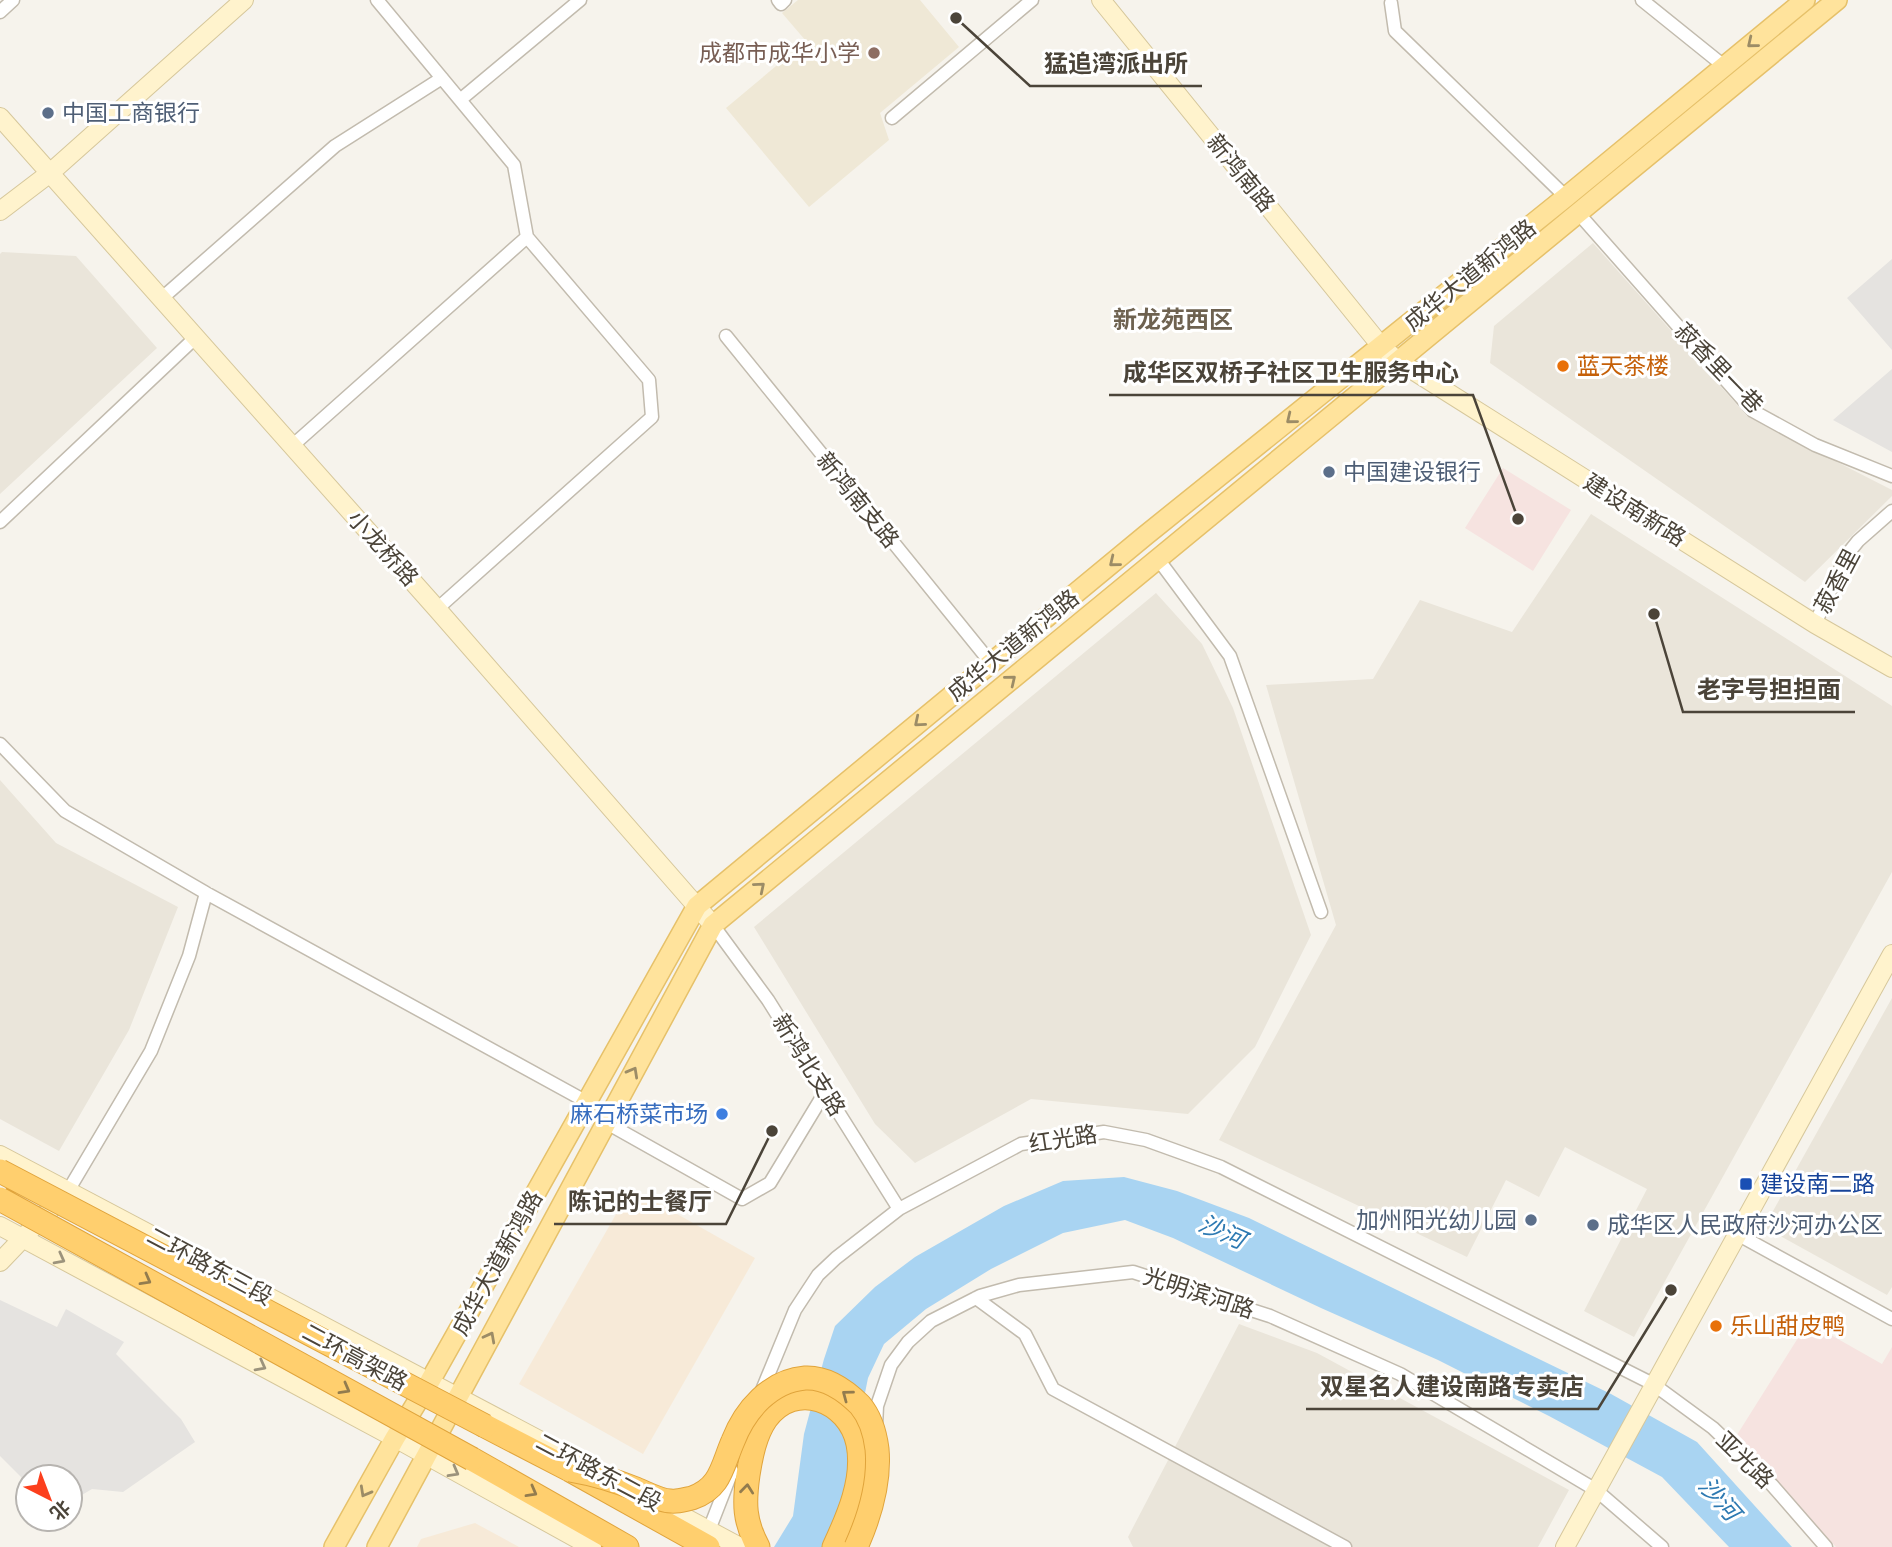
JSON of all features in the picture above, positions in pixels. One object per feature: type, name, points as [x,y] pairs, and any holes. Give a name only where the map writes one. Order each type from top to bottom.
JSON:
[{"type":"highway","name":"二环高架路","points":[[0,1171],[570,1470],[709,1539]]},
{"type":"highway","name":"二环高架路","points":[[0,1199],[624,1546]]},
{"type":"highway","points":[[570,1470],[597,1474],[670,1502],[691,1498],[706,1491],[719,1479],[743,1419],[772,1388],[790,1379],[811,1378],[830,1383],[850,1395],[865,1411],[875,1437],[877,1456],[871,1503],[853,1547]]},
{"type":"highway","points":[[758,1547],[745,1513],[754,1448],[768,1417],[782,1404],[799,1397],[820,1399],[836,1408],[850,1423],[858,1443],[860,1463],[856,1485],[834,1547]]},
{"type":"main road","name":"成华大道新鸿路","points":[[334,1547],[697,906],[1805,0]]},
{"type":"main road","name":"成华大道新鸿路","points":[[377,1547],[713,925],[1837,0]]},
{"type":"street","points":[[0,12],[13,0]]},
{"type":"street","points":[[377,0],[514,165],[527,237],[649,380],[652,417],[437,609]]},
{"type":"street","points":[[460,100],[580,0]]},
{"type":"street","points":[[778,0],[781,4],[785,0]]},
{"type":"street","points":[[892,118],[1032,0]]},
{"type":"street","name":"新鸿南路","points":[[1101,0],[1381,346]]},
{"type":"street","points":[[1642,0],[1724,66]]},
{"type":"street","points":[[0,226],[50,173],[234,3]]},
{"type":"street","points":[[1391,4],[1395,31],[1566,197]]},
{"type":"street","points":[[161,299],[335,146],[442,78]]},
{"type":"street","name":"小龙桥路","points":[[0,117],[437,609],[713,925]]},
{"type":"street","points":[[0,211],[50,173]]},
{"type":"street","name":"菽香里一巷","points":[[1579,214],[1754,411],[1815,445],[1892,476]]},
{"type":"street","points":[[292,446],[527,237]]},
{"type":"street","name":"新鸿南支路","points":[[726,336],[991,663]]},
{"type":"street","points":[[0,522],[195,338]]},
{"type":"street","name":"建设南新路","points":[[1381,346],[1398,361],[1815,624],[1892,668]]},
{"type":"street","name":"菽香里","points":[[1815,624],[1846,556],[1858,541],[1892,511]]},
{"type":"street","points":[[1158,559],[1230,656],[1321,912]]},
{"type":"street","points":[[0,744],[65,811],[206,894],[587,1102]]},
{"type":"street","points":[[0,1262],[20,1238],[68,1191],[151,1051],[189,956],[206,894]]},
{"type":"street","name":"新鸿北支路","points":[[713,925],[768,1000],[899,1209]]},
{"type":"street","points":[[1564,1547],[1892,954]]},
{"type":"street","points":[[605,1122],[742,1199],[769,1183],[825,1092]]},
{"type":"street","name":"红光路","points":[[709,1539],[778,1346],[795,1310],[818,1275],[899,1209],[1021,1144],[1104,1132],[1146,1140],[1221,1167],[1651,1388]]},
{"type":"street","name":"二环路东三段","points":[[0,1155],[458,1397]]},
{"type":"street","points":[[0,1227],[395,1438],[592,1547]]},
{"type":"street","points":[[1737,1234],[1892,1319]]},
{"type":"street","name":"光明滨河路","points":[[853,1547],[868,1496],[877,1406],[891,1365],[908,1342],[931,1321],[976,1298],[1019,1285],[1133,1272],[1270,1316],[1400,1374],[1596,1490],[1662,1547]]},
{"type":"street","points":[[976,1298],[1025,1334],[1053,1389],[1345,1547]]},
{"type":"street","name":"亚光路","points":[[1651,1388],[1713,1428],[1772,1485],[1826,1547]]},
{"type":"street","name":"二环路东二段","points":[[458,1397],[709,1539],[740,1547]]},
{"type":"shaded area","points":[[798,0],[920,0],[959,47],[880,113],[889,140],[809,207],[726,108],[806,41],[782,13]]},
{"type":"shaded area","points":[[1593,243],[1747,416],[1892,490],[1892,496],[1805,582],[1490,363],[1494,326]]},
{"type":"shaded area","points":[[0,254],[76,256],[157,348],[0,494]]},
{"type":"shaded area","points":[[1892,259],[1892,350],[1847,298]]},
{"type":"shaded area","points":[[1892,369],[1892,452],[1833,420]]},
{"type":"shaded area","points":[[1503,468],[1571,510],[1533,571],[1465,528]]},
{"type":"shaded area","points":[[1591,514],[1892,706],[1892,872],[1634,1337],[1584,1311],[1647,1189],[1565,1147],[1539,1197],[1506,1180],[1467,1257],[1219,1140],[1336,925],[1266,685],[1373,679],[1420,600],[1512,632]]},
{"type":"shaded area","points":[[1156,593],[1202,644],[1233,708],[1311,935],[1255,1047],[1188,1114],[1031,1099],[915,1163],[875,1124],[754,927]]},
{"type":"shaded area","points":[[0,780],[56,843],[178,907],[129,1030],[59,1151],[0,1119]]},
{"type":"shaded area","points":[[1892,998],[1892,1287],[1887,1295],[1764,1227]]},
{"type":"shaded area","points":[[631,1188],[755,1258],[643,1454],[519,1384]]},
{"type":"shaded area","points":[[0,1300],[57,1327],[66,1309],[124,1342],[116,1354],[181,1419],[195,1442],[123,1492],[92,1489],[84,1494],[84,1463],[14,1463],[14,1470],[0,1456]]},
{"type":"shaded area","points":[[1808,1322],[1882,1364],[1892,1347],[1892,1547],[1836,1547],[1735,1438]]},
{"type":"shaded area","points":[[1239,1324],[1317,1353],[1569,1490],[1538,1547],[1133,1547],[1128,1537]]},
{"type":"shaded area","points":[[475,1523],[519,1547],[417,1547],[421,1539]]},
{"type":"water","name":"沙河","points":[[1124,1177],[1177,1191],[1249,1218],[1611,1394],[1697,1442],[1792,1547],[1729,1547],[1662,1477],[1438,1360],[1173,1238],[1125,1220],[1063,1233],[991,1269],[926,1309],[884,1344],[868,1378],[840,1517],[824,1547],[774,1547],[793,1516],[804,1434],[835,1326],[875,1287],[915,1257],[1004,1206],[1063,1181]]},
{"type":"place","name":"猛追湾派出所","points":[[956,18]]},
{"type":"place","name":"成都市成华小学","points":[[874,53]]},
{"type":"place","name":"中国工商银行","points":[[48,113]]},
{"type":"place","name":"蓝天茶楼","points":[[1563,366]]},
{"type":"place","name":"中国建设银行","points":[[1329,472]]},
{"type":"place","name":"成华区双桥子社区卫生服务中心","points":[[1518,519]]},
{"type":"place","name":"老字号担担面","points":[[1654,614]]},
{"type":"place","name":"麻石桥菜市场","points":[[722,1114]]},
{"type":"place","name":"陈记的士餐厅","points":[[772,1131]]},
{"type":"place","name":"建设南二路","points":[[1746,1184]]},
{"type":"place","name":"加州阳光幼儿园","points":[[1531,1220]]},
{"type":"place","name":"成华区人民政府沙河办公区","points":[[1593,1225]]},
{"type":"place","name":"双星名人建设南路专卖店","points":[[1671,1290]]},
{"type":"place","name":"乐山甜皮鸭","points":[[1716,1326]]},
{"type":"district","name":"新龙苑西区","points":[[1173,320]]}]
